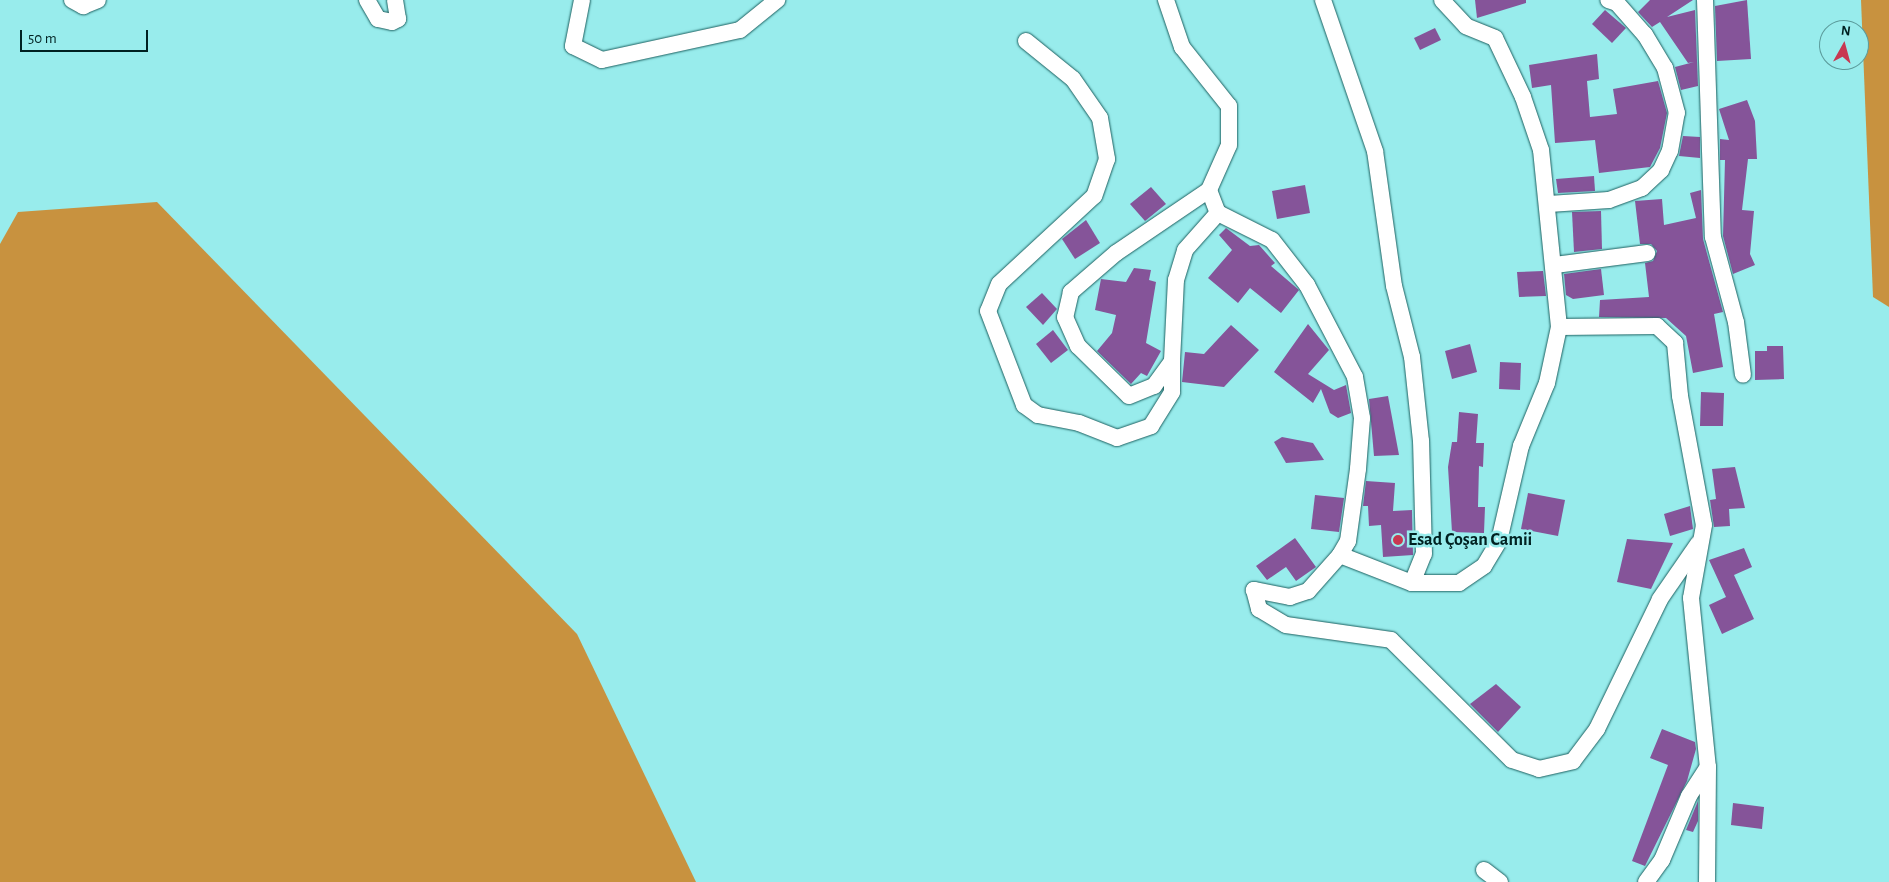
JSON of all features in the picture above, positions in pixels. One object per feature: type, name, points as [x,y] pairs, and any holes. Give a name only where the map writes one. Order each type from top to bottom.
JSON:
[{"type":"street","points":[[72,0],[83,6],[98,0]]},
{"type":"street","points":[[367,0],[378,18],[392,22],[398,19],[394,0]]},
{"type":"street","points":[[582,0],[573,46],[602,60],[740,30],[777,0]]},
{"type":"street","points":[[1166,0],[1182,47],[1229,106],[1229,145],[1209,190],[1116,253],[1071,292],[1065,317],[1078,346],[1129,396],[1154,386],[1172,361]]},
{"type":"street","points":[[1323,0],[1375,151],[1394,286],[1412,356],[1422,442],[1424,554],[1412,583]]},
{"type":"street","points":[[1340,555],[1412,583],[1459,583],[1484,566],[1499,541],[1521,446],[1547,383],[1559,326],[1550,204],[1541,150],[1523,97],[1495,38],[1466,26],[1442,0]]},
{"type":"street","points":[[1550,204],[1609,200],[1642,188],[1661,170],[1670,151],[1677,113],[1665,68],[1646,35],[1617,3],[1608,0]]},
{"type":"street","points":[[1705,0],[1713,237],[1736,322],[1743,375]]},
{"type":"street","points":[[1026,41],[1073,78],[1100,118],[1107,159],[1094,196],[999,284],[988,311],[1024,405],[1038,415],[1079,423],[1117,438],[1151,426],[1172,392],[1176,280],[1185,250],[1218,213]]},
{"type":"street","points":[[1209,190],[1218,213],[1272,240],[1307,285],[1355,377],[1362,418],[1359,460],[1348,541],[1340,555],[1308,591],[1290,597],[1254,590],[1259,609],[1286,624],[1391,640],[1512,760],[1539,769],[1573,761],[1597,729],[1660,599],[1698,544]]},
{"type":"street","points":[[1555,265],[1647,253]]},
{"type":"street","points":[[1559,326],[1657,326],[1675,343],[1680,396],[1704,525],[1698,544],[1691,598],[1708,767],[1707,882]]},
{"type":"street","points":[[1646,882],[1662,860],[1684,803],[1708,767]]},
{"type":"street","points":[[1484,870],[1500,882]]},
{"type":"shaded area","points":[[1861,0],[1889,0],[1889,307],[1873,297],[1864,70],[1869,70],[1869,20],[1862,20]]},
{"type":"shaded area","points":[[157,202],[577,634],[696,882],[0,882],[0,244],[18,212]]},
{"type":"building","points":[[1475,0],[1526,0],[1526,3],[1477,18]]},
{"type":"building","points":[[1650,0],[1693,0],[1667,17],[1695,10],[1698,86],[1681,90],[1675,67],[1694,62],[1688,63],[1660,22],[1652,27],[1638,12]]},
{"type":"building","points":[[1747,0],[1751,59],[1717,61],[1715,6]]},
{"type":"building","points":[[1605,10],[1626,28],[1612,43],[1592,24]]},
{"type":"building","points":[[1435,28],[1441,40],[1420,50],[1414,38]]},
{"type":"building","points":[[1597,54],[1599,79],[1587,81],[1590,117],[1617,114],[1613,89],[1658,81],[1667,113],[1660,148],[1650,167],[1599,173],[1595,140],[1555,143],[1551,85],[1532,88],[1529,65]]},
{"type":"building","points":[[1747,100],[1755,121],[1757,159],[1748,159],[1742,210],[1754,211],[1750,254],[1755,265],[1733,274],[1723,236],[1725,160],[1720,160],[1720,139],[1729,140],[1719,109]]},
{"type":"building","points":[[1683,136],[1700,137],[1700,158],[1679,156]]},
{"type":"building","points":[[1594,176],[1595,191],[1558,193],[1556,179]]},
{"type":"building","points":[[1305,185],[1310,213],[1277,219],[1272,191]]},
{"type":"building","points":[[1151,187],[1166,204],[1145,221],[1130,204]]},
{"type":"building","points":[[1701,190],[1703,239],[1723,312],[1714,314],[1723,367],[1693,373],[1686,336],[1666,318],[1599,317],[1600,300],[1649,297],[1645,263],[1653,261],[1657,251],[1651,244],[1640,244],[1635,201],[1662,199],[1664,225],[1696,218],[1690,193]]},
{"type":"building","points":[[1601,211],[1602,249],[1574,252],[1572,212]]},
{"type":"building","points":[[1086,220],[1100,243],[1075,259],[1062,239]]},
{"type":"building","points":[[1226,228],[1250,246],[1259,245],[1275,263],[1271,266],[1299,290],[1281,313],[1250,288],[1238,303],[1208,278],[1232,250],[1219,235]]},
{"type":"building","points":[[1134,268],[1151,270],[1149,280],[1156,282],[1146,343],[1161,351],[1147,376],[1141,373],[1131,384],[1097,351],[1112,333],[1116,315],[1095,310],[1101,279],[1126,282]]},
{"type":"building","points":[[1601,269],[1604,295],[1573,299],[1566,295],[1564,274]]},
{"type":"building","points":[[1543,271],[1546,296],[1519,297],[1517,272]]},
{"type":"building","points":[[1042,293],[1057,309],[1043,325],[1026,307]]},
{"type":"building","points":[[1308,324],[1329,350],[1308,374],[1334,390],[1346,385],[1351,413],[1338,418],[1330,413],[1321,389],[1313,403],[1274,372]]},
{"type":"building","points":[[1231,325],[1259,350],[1224,387],[1182,382],[1185,352],[1204,354]]},
{"type":"building","points":[[1053,330],[1068,350],[1051,363],[1036,344]]},
{"type":"building","points":[[1470,344],[1477,372],[1452,379],[1445,351]]},
{"type":"building","points":[[1767,346],[1783,346],[1784,379],[1755,380],[1755,351],[1767,351]]},
{"type":"building","points":[[1500,362],[1521,363],[1520,390],[1499,389]]},
{"type":"building","points":[[1701,392],[1724,393],[1723,426],[1700,426]]},
{"type":"building","points":[[1388,396],[1399,455],[1374,456],[1369,399]]},
{"type":"building","points":[[1459,412],[1478,414],[1476,443],[1484,443],[1483,467],[1479,466],[1478,507],[1485,507],[1484,533],[1452,532],[1448,467],[1452,442],[1457,442]]},
{"type":"building","points":[[1282,437],[1313,443],[1324,460],[1286,463],[1274,442]]},
{"type":"building","points":[[1735,467],[1745,508],[1729,509],[1730,526],[1714,527],[1710,500],[1716,499],[1712,469]]},
{"type":"building","name":"Esad Çoşan Camii","points":[[1366,481],[1395,483],[1393,511],[1412,510],[1413,555],[1383,557],[1381,525],[1369,526],[1368,506],[1363,506]]},
{"type":"building","points":[[1528,493],[1565,500],[1558,536],[1521,529]]},
{"type":"building","points":[[1315,495],[1344,498],[1339,532],[1311,529]]},
{"type":"building","points":[[1690,506],[1693,529],[1670,536],[1664,514]]},
{"type":"building","points":[[1295,538],[1316,567],[1296,581],[1286,567],[1267,580],[1256,566]]},
{"type":"building","points":[[1627,539],[1673,543],[1651,589],[1617,582]]},
{"type":"building","points":[[1744,548],[1752,567],[1734,575],[1754,619],[1722,634],[1709,605],[1726,597],[1709,560]]},
{"type":"building","points":[[1496,684],[1521,707],[1498,732],[1470,704]]},
{"type":"building","points":[[1662,729],[1695,742],[1696,749],[1687,781],[1645,866],[1632,861],[1668,765],[1650,758]]},
{"type":"building","points":[[1698,801],[1698,821],[1693,832],[1686,830]]},
{"type":"building","points":[[1733,803],[1764,807],[1762,829],[1731,825]]},
{"type":"place","name":"Esad Çoşan Camii","points":[[1398,540]]}]
